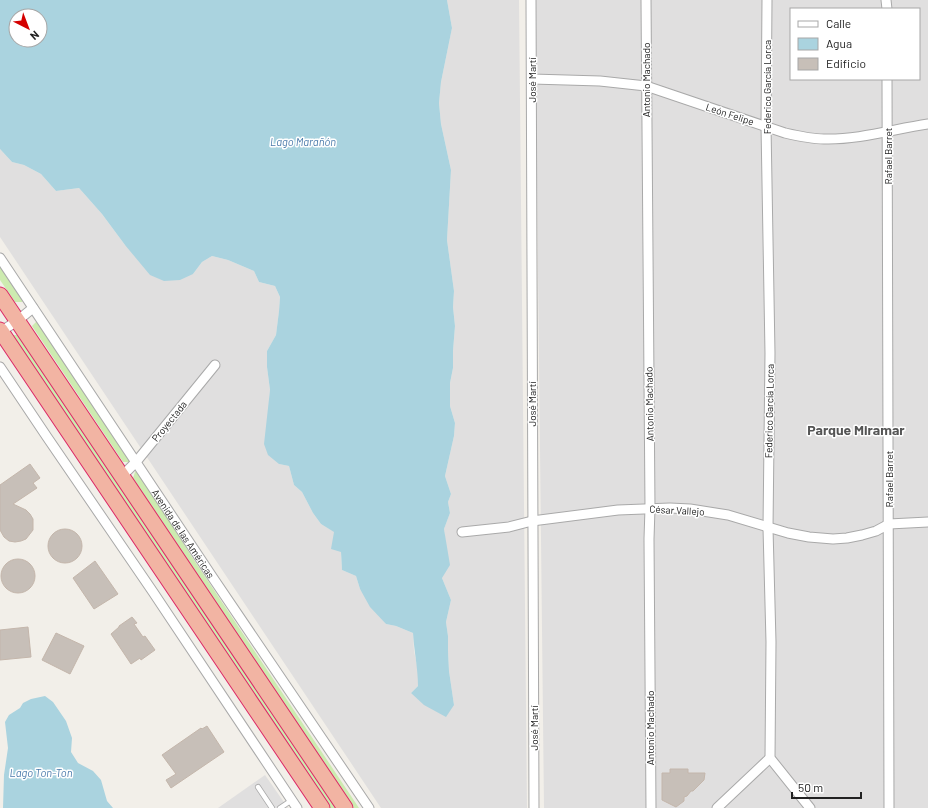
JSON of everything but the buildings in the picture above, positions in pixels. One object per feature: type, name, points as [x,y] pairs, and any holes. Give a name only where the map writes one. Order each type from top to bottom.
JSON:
[{"type":"highway","name":"Avenida de las Américas","points":[[0,295],[345,808]]},
{"type":"highway","points":[[0,331],[322,808]]},
{"type":"street","name":"José Martí","points":[[531,0],[534,808]]},
{"type":"street","name":"Antonio Machado","points":[[646,0],[651,808]]},
{"type":"street","name":"Federico García Lorca","points":[[767,0],[766,126],[770,353],[768,528],[771,642],[770,758]]},
{"type":"street","name":"León Felipe","points":[[532,79],[600,81],[646,86],[804,138],[851,138],[928,124]]},
{"type":"street","name":"Rafael Barret","points":[[887,80],[889,808]]},
{"type":"street","name":"Avenida de las Américas","points":[[0,258],[369,808]]},
{"type":"street","points":[[0,331],[17,321],[33,308]]},
{"type":"street","name":"Proyectada","points":[[122,476],[136,462],[215,365]]},
{"type":"street","points":[[0,367],[297,808]]},
{"type":"street","name":"César Vallejo","points":[[462,532],[509,527],[532,521],[618,510],[650,508],[670,508],[728,515],[788,533],[832,539],[862,535],[876,531],[889,524]]},
{"type":"street","points":[[889,524],[928,522]]},
{"type":"street","points":[[717,808],[770,758],[810,808]]},
{"type":"lane","points":[[258,788],[272,808]]},
{"type":"lane","points":[[280,808],[292,800]]},
{"type":"shaded area","points":[[447,0],[519,0],[527,808],[381,808],[0,237],[0,149],[12,162],[24,165],[41,174],[56,191],[79,188],[102,214],[125,245],[193,274],[202,262],[212,256],[228,260],[254,271],[259,282],[275,286],[280,297],[279,311],[276,335],[267,351],[267,367],[270,390],[269,408],[279,464],[289,466],[294,485],[302,492],[313,513],[321,524],[335,532],[341,552],[342,570],[356,576],[360,589],[386,624],[396,626],[413,633],[414,651],[418,670],[418,686],[411,693],[454,705],[449,671],[446,622],[451,600],[442,578],[446,546],[444,529],[450,513],[448,502],[451,494],[445,476],[454,436],[455,423],[450,406],[450,383],[453,368],[455,326],[453,307],[454,291],[447,240],[451,170],[441,124],[439,103],[441,82],[452,28]]},
{"type":"shaded area","points":[[535,0],[928,0],[928,808],[544,808]]},
{"type":"shaded area","points":[[265,775],[288,808],[218,808]]},
{"type":"green space","points":[[0,264],[23,300],[22,302],[15,302],[0,280]]},
{"type":"green space","points":[[38,322],[131,460],[129,462],[123,462],[32,326]]},
{"type":"green space","points":[[13,335],[17,335],[41,369],[48,374],[338,808],[327,808],[12,337]]},
{"type":"green space","points":[[138,470],[190,554],[359,808],[354,808],[133,478],[135,472]]},
{"type":"water","name":"Lago Marañón","points":[[0,0],[447,0],[452,28],[441,82],[439,103],[441,124],[451,170],[447,240],[454,291],[453,307],[455,326],[453,368],[450,383],[450,406],[455,423],[454,436],[445,476],[451,494],[448,502],[450,513],[444,529],[450,565],[442,578],[451,600],[446,622],[449,671],[454,705],[446,717],[424,705],[411,693],[418,686],[413,633],[396,626],[386,624],[370,607],[360,589],[356,576],[342,570],[341,552],[331,549],[334,532],[321,524],[313,513],[302,492],[294,485],[289,466],[279,464],[268,455],[264,444],[270,390],[267,367],[267,351],[276,335],[280,297],[275,286],[259,282],[254,271],[228,260],[212,256],[202,262],[193,274],[180,280],[164,281],[150,275],[102,214],[79,188],[56,191],[41,174],[24,165],[12,162],[0,149]]},
{"type":"water","name":"Lago Ton-Ton","points":[[45,696],[53,702],[66,721],[72,738],[71,752],[78,763],[93,771],[101,780],[107,801],[113,808],[3,808],[4,775],[8,748],[5,722],[9,715],[20,708],[23,703],[31,699]]},
{"type":"district","name":"Parque Miramar","points":[[856,429]]}]
